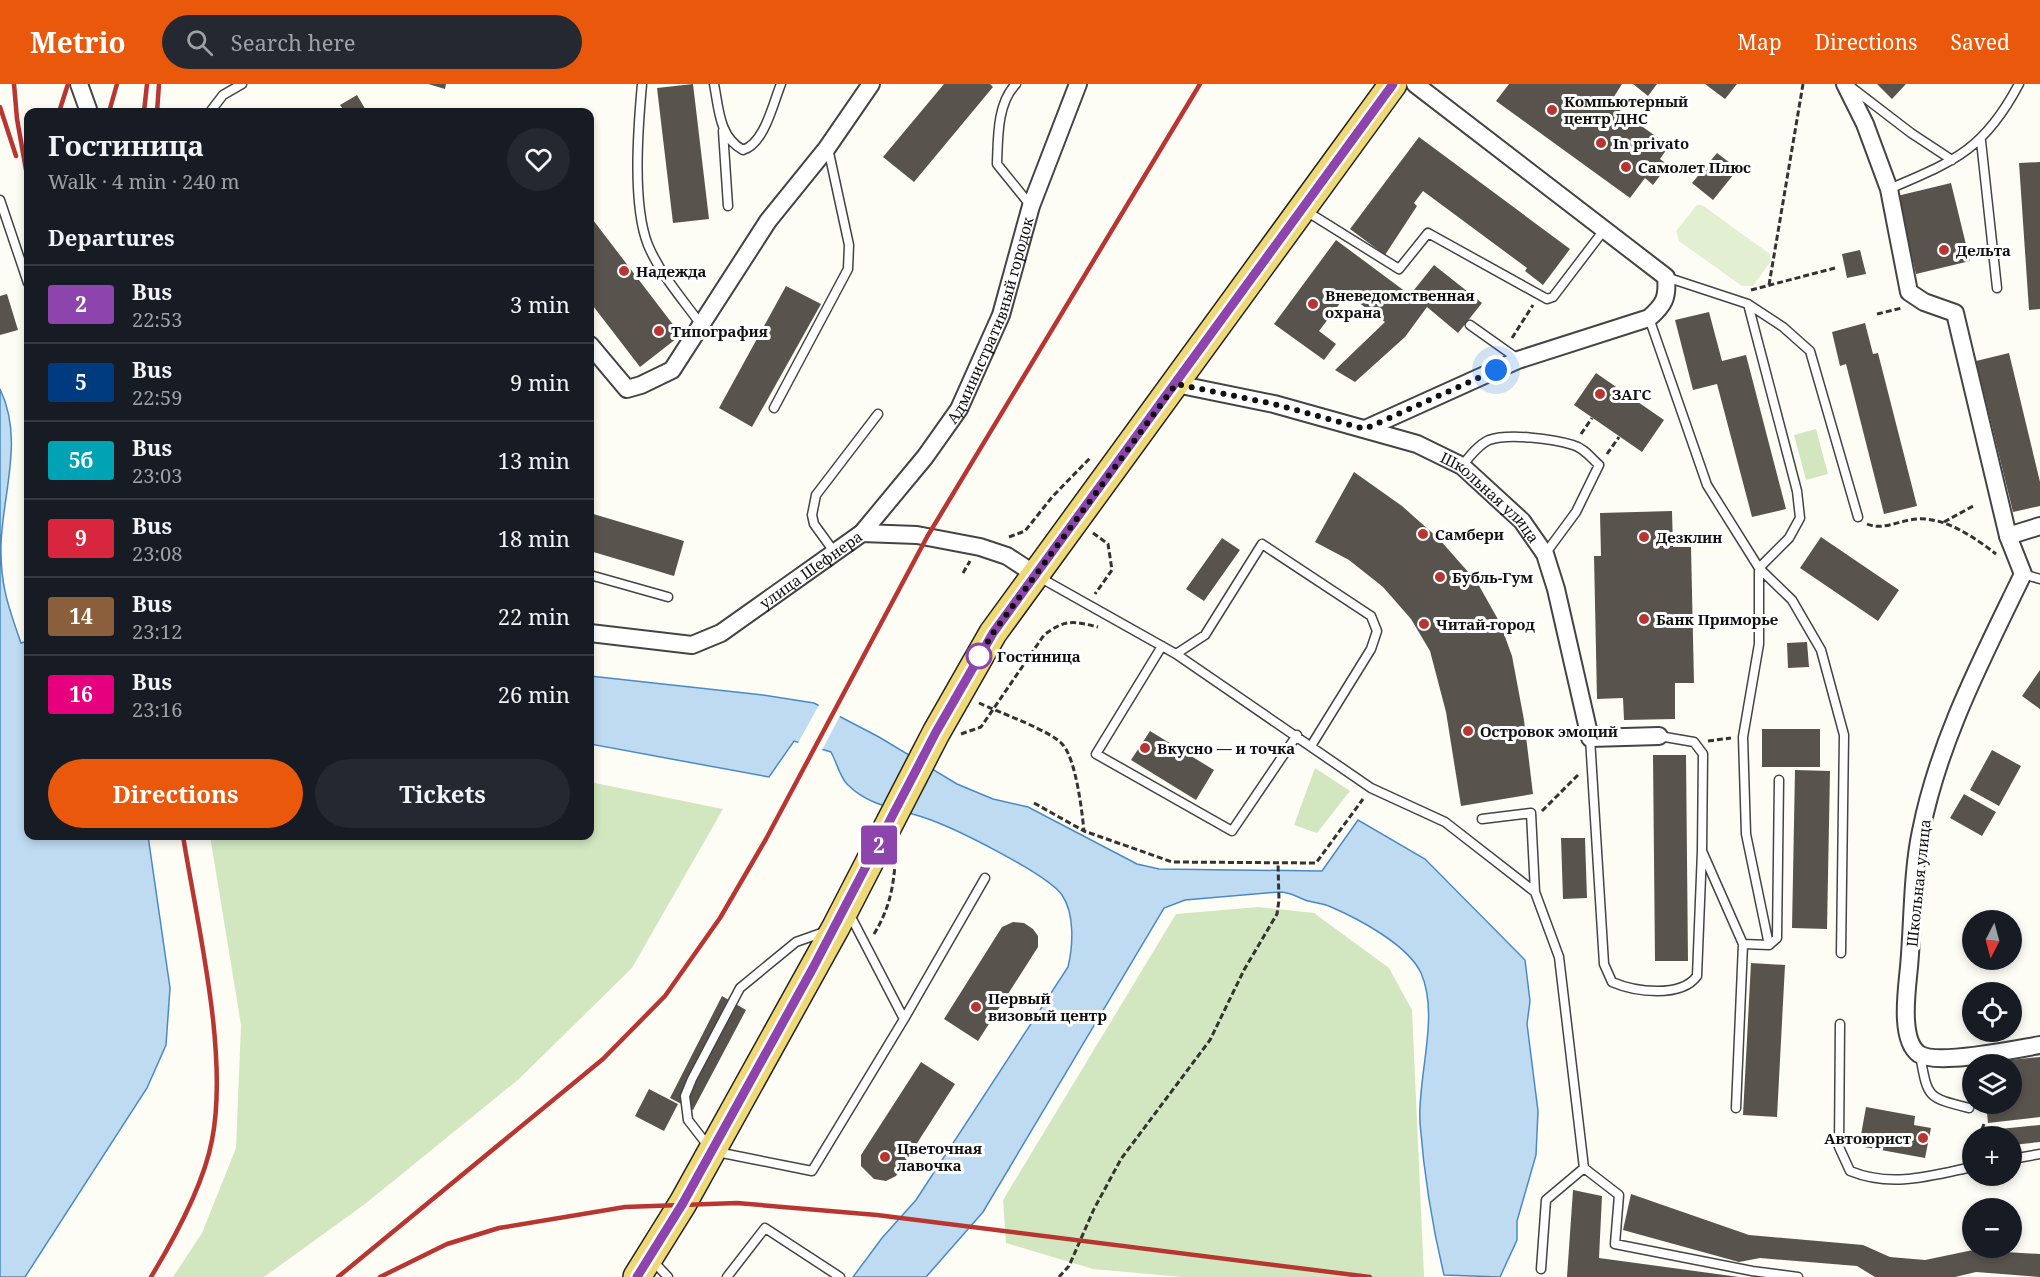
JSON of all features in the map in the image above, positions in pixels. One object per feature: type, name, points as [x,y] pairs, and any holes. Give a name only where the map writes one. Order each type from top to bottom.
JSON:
[{"type":"main road","points":[[652,1271],[712,1150],[841,917],[887,852],[946,735],[957,693],[993,633],[1393,84]]},
{"type":"street","points":[[79,84],[88,108]]},
{"type":"street","points":[[594,350],[627,389],[672,370],[768,221],[828,148],[871,84]]},
{"type":"street","name":"Административный городок","points":[[862,533],[925,457],[959,408],[1000,315],[1031,206],[1078,84]]},
{"type":"street","points":[[1365,429],[1512,355],[1648,318],[1663,306],[1667,293],[1665,277],[1415,84]]},
{"type":"street","points":[[1846,84],[1865,124],[1889,189],[1909,292],[1924,302],[1955,313],[2008,536],[2023,574]]},
{"type":"street","name":"Школьная улица","points":[[1176,384],[1274,404],[1365,429],[1417,444],[1462,466],[1522,521],[1545,554],[1556,588],[1590,738]]},
{"type":"street","points":[[2008,536],[2040,526]]},
{"type":"street","name":"улица Шефнера","points":[[594,633],[692,645],[721,633],[862,533],[917,535],[978,546],[1007,556],[1036,575]]},
{"type":"street","name":"Школьная улица","points":[[1919,1054],[1908,1040],[1906,999],[1920,833],[1934,779],[1962,703],[2023,574]]},
{"type":"street","points":[[1590,738],[1659,736]]},
{"type":"street","points":[[1919,1054],[1943,1059],[2040,1045]]},
{"type":"lane","points":[[213,108],[223,95],[242,84]]},
{"type":"lane","points":[[642,84],[639,158],[641,222],[654,257],[702,326]]},
{"type":"lane","points":[[714,84],[723,127],[728,206]]},
{"type":"lane","points":[[723,127],[732,144],[743,150],[752,147],[761,134],[781,84]]},
{"type":"lane","points":[[1016,84],[1012,88],[999,122],[997,164],[1031,206]]},
{"type":"lane","points":[[1846,84],[1911,133],[1952,160]]},
{"type":"lane","points":[[1889,189],[1952,160],[1981,141],[2003,114],[2019,84]]},
{"type":"lane","points":[[1981,141],[1996,288]]},
{"type":"lane","points":[[774,408],[848,269],[849,245],[828,148]]},
{"type":"lane","points":[[0,200],[24,271]]},
{"type":"lane","points":[[1303,209],[1399,269],[1428,233],[1547,299],[1553,297],[1604,230]]},
{"type":"lane","points":[[1665,277],[1748,303],[1783,327],[1810,351],[1858,517]]},
{"type":"lane","points":[[1748,303],[1797,491],[1800,518],[1789,538],[1759,568],[1759,644],[1743,737],[1746,834],[1769,945]]},
{"type":"lane","points":[[1648,318],[1707,485],[1759,568],[1792,600],[1821,650],[1844,735],[1841,953]]},
{"type":"lane","points":[[1470,325],[1512,355]]},
{"type":"lane","points":[[835,553],[814,524],[812,515],[816,495],[878,414]]},
{"type":"lane","points":[[1462,466],[1474,451],[1489,440],[1522,437],[1573,445],[1584,451],[1599,465],[1576,512],[1545,554]]},
{"type":"lane","points":[[1176,654],[1205,635],[1262,543],[1371,616],[1377,631],[1371,650],[1311,746]]},
{"type":"lane","points":[[2023,574],[2040,579]]},
{"type":"lane","points":[[1036,575],[1176,654],[1371,788],[1445,822],[1534,892]]},
{"type":"lane","points":[[594,576],[668,597]]},
{"type":"lane","points":[[1162,646],[1096,754],[1232,831],[1297,735]]},
{"type":"lane","points":[[1590,738],[1604,964],[1612,982],[1627,989],[1678,989],[1690,985],[1697,976],[1703,754],[1694,742],[1659,736]]},
{"type":"lane","points":[[1743,944],[1769,945],[1776,938],[1779,780]]},
{"type":"lane","points":[[1482,819],[1531,813],[1534,892],[1559,957],[1584,1168],[1619,1195],[1615,1244],[1752,1271],[1798,1277]]},
{"type":"lane","points":[[1702,851],[1743,944],[1736,1108]]},
{"type":"lane","points":[[904,1019],[866,946],[841,917],[796,942],[740,988],[685,1096],[688,1120],[712,1150],[812,1171],[904,1019],[985,878]]},
{"type":"lane","points":[[1840,1024],[1839,1147],[1850,1171],[1870,1179],[1900,1182],[1962,1169]]},
{"type":"lane","points":[[1919,1054],[1926,1089],[1937,1100],[1962,1106]]},
{"type":"lane","points":[[2022,1157],[2040,1154]]},
{"type":"lane","points":[[1541,1269],[1546,1200],[1584,1168]]},
{"type":"lane","points":[[727,1277],[765,1228],[840,1277]]},
{"type":"path","points":[[1769,285],[1803,84]]},
{"type":"path","points":[[1729,296],[1835,268]]},
{"type":"path","points":[[1512,355],[1539,296]]},
{"type":"path","points":[[1573,445],[1592,417]]},
{"type":"path","points":[[1599,465],[1619,437]]},
{"type":"path","points":[[1006,538],[1025,531],[1053,496],[1095,453]]},
{"type":"path","points":[[1944,522],[1975,505]]},
{"type":"path","points":[[1858,517],[1868,526],[1878,527],[1917,519],[1944,522],[1991,550],[2023,574]]},
{"type":"path","points":[[963,573],[978,546]]},
{"type":"path","points":[[946,735],[981,727],[1044,635],[1059,624],[1074,622],[1104,628]]},
{"type":"path","points":[[957,693],[1053,737],[1064,746],[1080,794],[1084,831]]},
{"type":"path","points":[[1694,742],[1743,737]]},
{"type":"path","points":[[1532,832],[1541,812],[1592,761]]},
{"type":"path","points":[[1034,803],[1084,831],[1172,862],[1316,863],[1371,788]]},
{"type":"path","points":[[866,946],[886,913],[893,888],[887,852]]},
{"type":"path","points":[[1059,1277],[1069,1266],[1094,1209],[1121,1159],[1210,1040],[1244,970],[1271,924],[1279,900],[1278,863]]},
{"type":"green space","points":[[1697,205],[1702,205],[1770,254],[1771,261],[1753,286],[1742,286],[1679,241],[1676,231]]},
{"type":"green space","points":[[1816,429],[1828,474],[1806,480],[1794,435]]},
{"type":"green space","points":[[1315,768],[1350,791],[1317,833],[1294,825]]},
{"type":"green space","points":[[594,783],[723,809],[632,968],[519,1079],[365,1204],[264,1277],[173,1277],[202,1233],[236,1148],[241,1025],[211,840],[594,840]]},
{"type":"green space","points":[[1258,907],[1314,913],[1389,968],[1412,1010],[1424,1277],[1182,1277],[1093,1269],[1006,1243],[1003,1200],[1176,914]]},
{"type":"water","points":[[0,389],[11,427],[10,465],[1,544],[3,583],[21,643],[24,642],[24,840],[149,840],[170,988],[166,1045],[147,1088],[25,1277],[0,1277]]},
{"type":"water","points":[[594,676],[763,695],[814,703],[879,737],[957,784],[993,799],[1028,807],[1137,864],[1159,869],[1322,871],[1358,820],[1425,859],[1525,960],[1530,1001],[1527,1024],[1538,1111],[1536,1155],[1517,1221],[1517,1240],[1500,1277],[1444,1275],[1429,1199],[1420,1123],[1428,1027],[1426,990],[1421,973],[1415,963],[1394,943],[1368,926],[1328,906],[1279,892],[1185,900],[1164,908],[983,1212],[926,1277],[853,1277],[882,1238],[916,1200],[1068,967],[1071,950],[1071,921],[1062,895],[1039,876],[1001,853],[944,825],[866,798],[847,784],[831,752],[794,741],[769,777],[594,745]]},
{"type":"pier","points":[[820,703],[841,714],[821,752],[797,745]]},
{"type":"building","points":[[428,84],[446,84],[445,89]]},
{"type":"building","points":[[693,84],[709,219],[673,223],[657,88]]},
{"type":"building","points":[[944,84],[990,84],[993,87],[914,182],[883,157]]},
{"type":"building","points":[[1509,84],[1622,84],[1610,103],[1669,146],[1660,159],[1668,165],[1653,185],[1645,178],[1630,198],[1496,101]]},
{"type":"building","points":[[1633,84],[1657,84],[1648,96]]},
{"type":"building","points":[[1705,84],[1737,84],[1725,99]]},
{"type":"building","points":[[1877,84],[1906,84],[1892,99]]},
{"type":"building","points":[[357,95],[365,108],[342,108],[340,105]]},
{"type":"building","points":[[1419,137],[1570,249],[1543,285],[1525,271],[1527,268],[1423,191],[1414,203],[1417,206],[1385,255],[1350,229]]},
{"type":"building","points":[[1717,153],[1738,169],[1713,200],[1692,183]]},
{"type":"building","points":[[2040,162],[2040,309],[2029,310],[2019,163]]},
{"type":"building","points":[[1951,183],[1970,261],[1916,274],[1897,196]]},
{"type":"building","points":[[594,221],[681,335],[640,367],[594,307]]},
{"type":"building","points":[[1336,240],[1410,295],[1434,265],[1482,303],[1458,333],[1427,307],[1405,337],[1355,382],[1335,370],[1385,322],[1347,294],[1319,331],[1336,344],[1324,360],[1274,324]]},
{"type":"building","points":[[1860,250],[1866,274],[1847,278],[1842,254]]},
{"type":"building","points":[[786,286],[821,304],[752,427],[719,408]]},
{"type":"building","points":[[7,294],[18,330],[0,335],[0,296]]},
{"type":"building","points":[[1709,312],[1722,361],[1746,355],[1786,509],[1752,517],[1717,384],[1693,390],[1675,320]]},
{"type":"building","points":[[1865,323],[1873,354],[1878,353],[1917,506],[1884,514],[1846,364],[1840,366],[1832,332]]},
{"type":"building","points":[[2009,353],[2040,482],[2040,506],[2013,512],[1976,361]]},
{"type":"building","points":[[1596,373],[1664,420],[1642,452],[1574,405]]},
{"type":"building","points":[[1354,472],[1402,506],[1439,539],[1477,582],[1500,623],[1512,656],[1524,720],[1533,794],[1461,806],[1446,712],[1430,651],[1411,619],[1383,587],[1349,560],[1315,542]]},
{"type":"building","name":"Банк Приморье","points":[[1672,511],[1673,547],[1691,547],[1694,683],[1675,683],[1675,719],[1624,720],[1623,698],[1597,699],[1594,556],[1601,556],[1600,513]]},
{"type":"building","points":[[594,514],[684,541],[674,576],[594,552]]},
{"type":"building","points":[[1821,537],[1899,590],[1878,621],[1800,568]]},
{"type":"building","points":[[1222,538],[1240,550],[1204,601],[1186,589]]},
{"type":"building","points":[[1807,642],[1809,667],[1788,668],[1787,643]]},
{"type":"building","points":[[2040,670],[2040,709],[2022,696]]},
{"type":"building","points":[[1762,729],[1820,729],[1820,767],[1762,767]]},
{"type":"building","points":[[1150,731],[1214,770],[1196,800],[1131,760]]},
{"type":"building","points":[[1992,750],[2021,766],[1999,806],[1970,790]]},
{"type":"building","points":[[1653,755],[1686,755],[1688,961],[1655,961]]},
{"type":"building","points":[[1795,770],[1830,771],[1827,929],[1792,928]]},
{"type":"building","points":[[1964,794],[1996,812],[1982,836],[1950,818]]},
{"type":"building","points":[[1561,838],[1585,838],[1587,898],[1563,899]]},
{"type":"building","points":[[1013,922],[1024,923],[1033,929],[1038,936],[1038,947],[978,1041],[944,1019],[1002,927]]},
{"type":"building","points":[[1751,963],[1785,965],[1777,1117],[1743,1115]]},
{"type":"building","points":[[722,996],[746,1010],[693,1110],[670,1098]]},
{"type":"building","points":[[2040,1057],[2040,1117],[1988,1123],[1987,1114],[2022,1114],[2022,1059]]},
{"type":"building","points":[[921,1062],[955,1084],[896,1176],[886,1181],[874,1179],[861,1166],[861,1155]]},
{"type":"building","points":[[649,1089],[678,1104],[664,1131],[635,1116]]},
{"type":"building","points":[[1866,1107],[1915,1116],[1914,1125],[1931,1128],[1925,1158],[1859,1146]]},
{"type":"building","points":[[2040,1125],[2040,1142],[2022,1144],[2022,1127]]},
{"type":"building","points":[[1573,1190],[1602,1196],[1599,1258],[1739,1277],[1567,1277]]},
{"type":"building","points":[[1631,1194],[1749,1235],[1863,1245],[1890,1257],[1925,1260],[1962,1252],[1962,1258],[2022,1258],[2022,1253],[2040,1254],[2040,1277],[1976,1272],[1955,1277],[1875,1277],[1857,1266],[1760,1258],[1739,1262],[1623,1230]]},
{"type":"railway","points":[[14,84],[24,158]]},
{"type":"railway","points":[[60,108],[68,84]]},
{"type":"railway","points":[[110,108],[117,84]]},
{"type":"railway","points":[[144,108],[147,84]]},
{"type":"railway","points":[[157,108],[159,84]]},
{"type":"railway","points":[[338,1277],[603,1059],[665,996],[720,918],[766,839],[927,537],[1200,84]]},
{"type":"railway","points":[[0,107],[16,156]]},
{"type":"railway","points":[[151,1277],[178,1228],[202,1174],[212,1140],[216,1106],[217,1068],[214,1029],[203,948],[184,840]]},
{"type":"railway","points":[[380,1277],[447,1244],[499,1228],[625,1207],[737,1203],[877,1215],[1370,1277]]},
{"type":"bus line","name":"2","points":[[637,1277],[683,1203],[813,968],[936,732],[993,633],[1393,84]]},
{"type":"place","name":"Компьютерный центр ДНС","points":[[1552,110]]},
{"type":"place","name":"In privato","points":[[1601,143]]},
{"type":"place","name":"Самолет Плюс","points":[[1626,167]]},
{"type":"place","name":"Дельта","points":[[1944,250]]},
{"type":"place","name":"Надежда","points":[[624,271]]},
{"type":"place","name":"Вневедомственная охрана","points":[[1313,304]]},
{"type":"place","name":"Типография","points":[[659,331]]},
{"type":"place","name":"ЗАГС","points":[[1600,394]]},
{"type":"place","name":"Самбери","points":[[1423,534]]},
{"type":"place","name":"Дезклин","points":[[1644,537]]},
{"type":"place","name":"Бубль-Гум","points":[[1440,577]]},
{"type":"place","name":"Банк Приморье","points":[[1644,619]]},
{"type":"place","name":"Читай-город","points":[[1424,624]]},
{"type":"place","name":"Гостиница","points":[[979,656]]},
{"type":"place","name":"Островок эмоций","points":[[1468,731]]},
{"type":"place","name":"Вкусно — и точка","points":[[1145,748]]},
{"type":"place","name":"Первый визовый центр","points":[[976,1007]]},
{"type":"place","name":"Автоюрист","points":[[1923,1138]]},
{"type":"place","name":"Цветочная лавочка","points":[[885,1157]]},
{"type":"route","points":[[979,656],[978,658],[993,633],[1176,384],[1274,404],[1365,429],[1496,370]]}]
